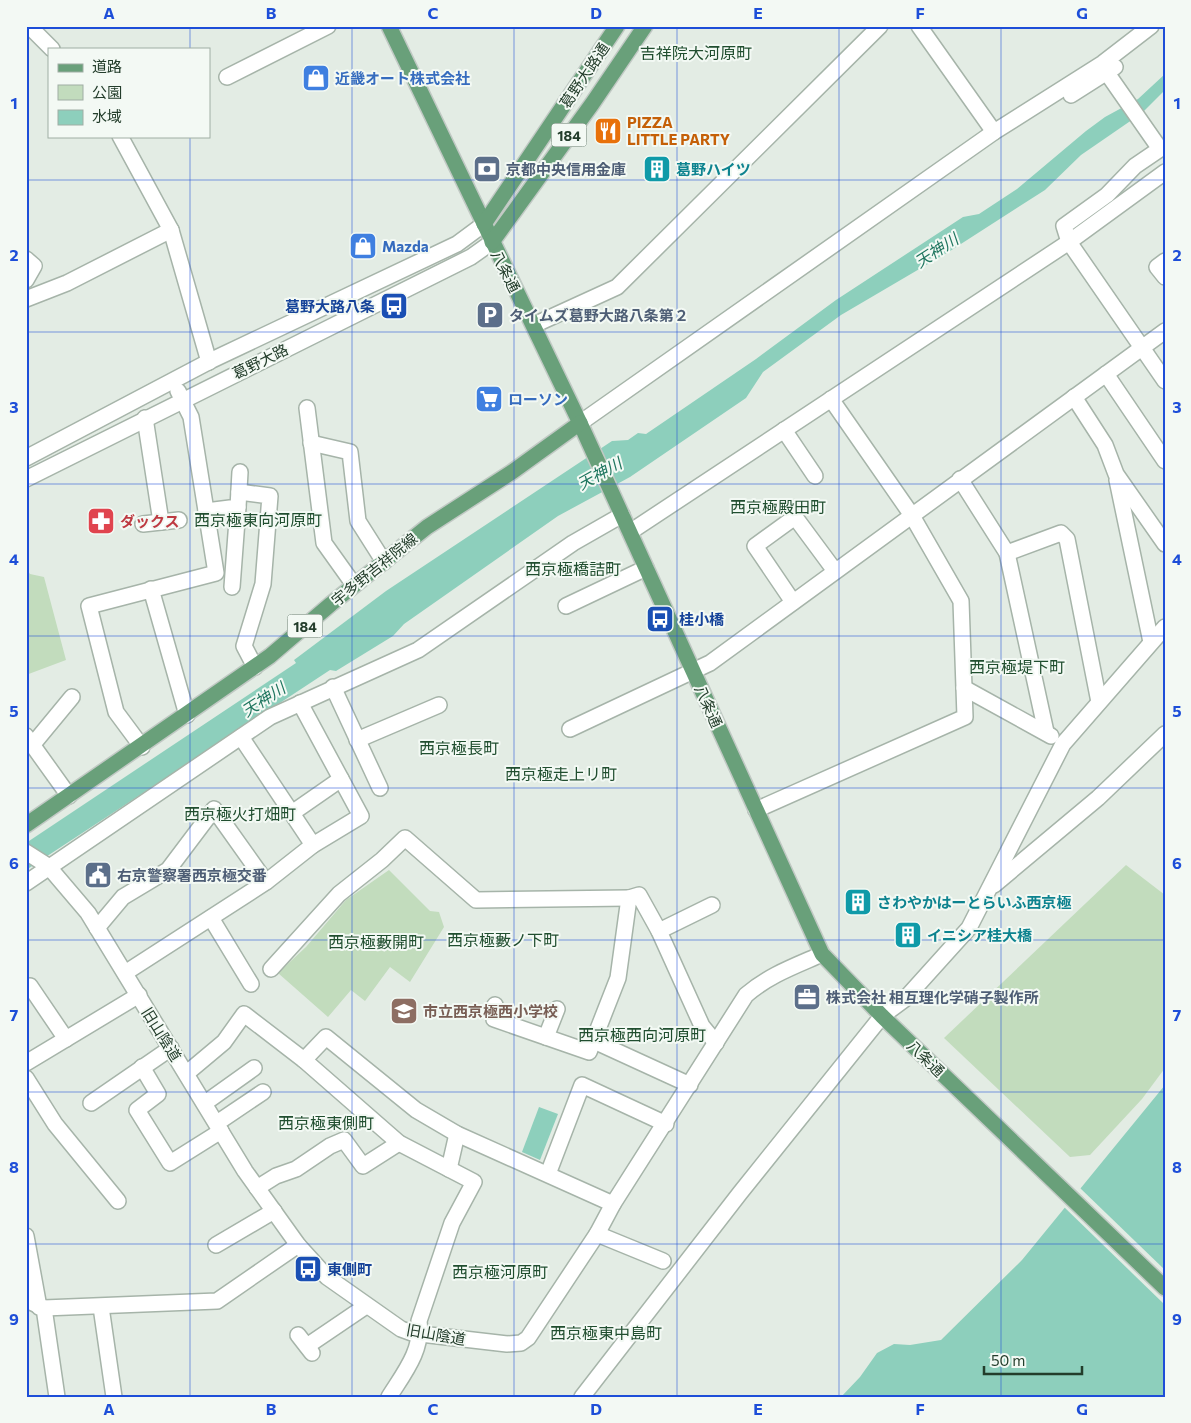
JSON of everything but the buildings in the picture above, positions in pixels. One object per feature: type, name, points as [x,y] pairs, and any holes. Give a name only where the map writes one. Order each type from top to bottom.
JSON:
[{"type":"main road","name":"八条通","points":[[389,26],[580,423],[822,954],[887,1020],[1165,1288]]},
{"type":"main road","name":"葛野大路通","points":[[484,224],[617,26]]},
{"type":"main road","name":"葛野大路通","points":[[492,242],[640,28]]},
{"type":"main road","name":"宇多野吉祥院線","points":[[26,825],[142,747],[255,667],[427,527],[512,472],[580,423]]},
{"type":"street","points":[[29,26],[51,48]]},
{"type":"street","points":[[227,77],[328,26]]},
{"type":"street","points":[[534,325],[617,287],[880,26]]},
{"type":"street","points":[[919,26],[997,130]]},
{"type":"street","points":[[580,423],[997,130],[1103,63],[1151,26]]},
{"type":"street","points":[[997,130],[1023,125],[1110,78],[1165,27]]},
{"type":"street","points":[[1110,78],[1160,149],[1135,166],[1107,195],[1064,226],[1069,242],[1165,381]]},
{"type":"street","points":[[121,138],[171,230],[209,362]]},
{"type":"street","points":[[630,532],[1069,242],[1165,172]]},
{"type":"street","name":"葛野大路","points":[[26,458],[209,362],[457,244],[484,224]]},
{"type":"street","points":[[26,299],[67,283],[171,230]]},
{"type":"street","name":"葛野大路","points":[[26,479],[471,257],[492,242]]},
{"type":"street","points":[[26,259],[34,266],[26,280]]},
{"type":"street","points":[[1165,261],[1157,267],[1165,277]]},
{"type":"street","points":[[570,729],[710,664],[911,514],[1165,331]]},
{"type":"street","points":[[1106,374],[1165,461]]},
{"type":"street","points":[[173,381],[191,417],[216,573]]},
{"type":"street","points":[[1074,397],[1105,444],[1116,474],[1152,642]]},
{"type":"street","points":[[756,810],[966,717],[961,602],[911,514],[830,399]]},
{"type":"street","points":[[307,408],[324,543],[354,585]]},
{"type":"street","points":[[145,418],[161,522]]},
{"type":"street","points":[[784,430],[815,476]]},
{"type":"street","points":[[312,443],[350,452],[358,521],[384,562]]},
{"type":"street","points":[[232,587],[240,472]]},
{"type":"street","points":[[1116,474],[1165,544]]},
{"type":"street","points":[[960,480],[1006,553],[1046,732]]},
{"type":"street","points":[[206,511],[238,499],[270,496],[263,584],[244,646],[255,667]]},
{"type":"street","points":[[26,883],[47,865],[270,717],[418,650],[620,510]]},
{"type":"street","points":[[793,602],[755,546],[796,517],[835,571]]},
{"type":"street","points":[[143,524],[179,520]]},
{"type":"street","points":[[1006,553],[1061,534],[1067,539],[1099,702]]},
{"type":"street","points":[[566,606],[646,568]]},
{"type":"street","points":[[142,747],[116,712],[89,606],[150,589],[233,570]]},
{"type":"street","points":[[150,589],[187,715]]},
{"type":"street","points":[[582,1397],[740,1193],[905,999],[970,928],[1063,744],[1165,627]]},
{"type":"street","points":[[333,687],[380,788]]},
{"type":"street","points":[[964,688],[1046,732],[1063,744]]},
{"type":"street","points":[[69,796],[30,739],[72,696]]},
{"type":"street","points":[[125,973],[266,882],[313,845],[361,816],[300,703]]},
{"type":"street","points":[[357,740],[439,705]]},
{"type":"street","points":[[989,889],[1098,798],[1165,734]]},
{"type":"street","points":[[241,737],[313,845]]},
{"type":"street","points":[[292,814],[341,779]]},
{"type":"street","points":[[97,928],[123,897],[168,870],[214,809],[266,882]]},
{"type":"street","points":[[271,969],[339,894],[382,860],[405,838],[476,900],[629,898],[639,895],[659,931],[702,1026],[716,1043]]},
{"type":"street","name":"旧山陰道","points":[[26,852],[47,865],[88,913],[257,1188],[298,1245],[327,1277],[366,1306],[401,1329],[421,1334],[507,1344],[521,1343],[528,1338],[597,1234],[613,1204],[666,1124],[746,995],[761,982],[822,954]]},
{"type":"street","points":[[495,1005],[494,1019],[589,1052],[618,978],[629,898]]},
{"type":"street","points":[[659,931],[712,905]]},
{"type":"street","points":[[211,918],[251,984]]},
{"type":"street","points":[[26,988],[30,986],[66,1039]]},
{"type":"street","points":[[26,1063],[139,995]]},
{"type":"street","points":[[546,1037],[557,1009]]},
{"type":"street","points":[[187,1073],[224,1042],[244,1014],[304,1060],[399,1143],[474,1182],[452,1223],[419,1321],[421,1334],[417,1350],[393,1395]]},
{"type":"street","points":[[304,1060],[326,1037],[416,1110],[457,1134],[613,1204]]},
{"type":"street","points":[[594,1041],[690,1085]]},
{"type":"street","points":[[90,1103],[171,1048]]},
{"type":"street","points":[[142,1067],[158,1094],[137,1110],[170,1163],[263,1092]]},
{"type":"street","points":[[205,1103],[254,1068]]},
{"type":"street","points":[[26,1078],[56,1124],[118,1200]]},
{"type":"street","points":[[548,1174],[582,1085],[666,1124]]},
{"type":"street","points":[[448,1169],[457,1134]]},
{"type":"street","points":[[257,1188],[276,1176],[296,1169],[330,1146],[344,1140],[363,1166],[399,1143]]},
{"type":"street","points":[[216,1246],[274,1211]]},
{"type":"street","points":[[597,1234],[663,1261]]},
{"type":"street","points":[[26,1236],[36,1305],[57,1397]]},
{"type":"street","points":[[36,1305],[101,1307],[217,1301],[298,1245]]},
{"type":"street","points":[[306,1345],[366,1306]]},
{"type":"street","points":[[101,1307],[114,1397]]},
{"type":"green space","points":[[26,568],[30,574],[44,577],[66,660],[26,675]]},
{"type":"green space","points":[[1126,865],[1165,895],[1165,1068],[1142,1099],[1090,1155],[1070,1157],[944,1038]]},
{"type":"green space","points":[[389,870],[430,911],[439,912],[444,927],[410,982],[390,967],[365,1001],[351,990],[328,1017],[278,973],[306,947],[346,900]]},
{"type":"water","name":"天神川","points":[[1165,74],[1165,90],[1142,113],[1081,155],[1045,190],[950,251],[841,315],[763,372],[746,398],[630,477],[558,516],[404,624],[393,636],[336,671],[330,670],[26,870],[26,843],[296,663],[294,660],[386,591],[612,441],[628,440],[638,433],[646,434],[756,359],[836,300],[963,217],[979,214],[1017,189],[1086,131],[1105,117],[1138,99]]},
{"type":"water","points":[[1165,1085],[1165,1397],[841,1397],[860,1377],[877,1353],[894,1344],[910,1345],[941,1340],[1022,1260]]},
{"type":"water","points":[[539,1107],[558,1114],[540,1160],[522,1152]]},
{"type":"pier","points":[[1079,1187],[1165,1270],[1165,1305],[1063,1206]]},
{"type":"place","name":"近畿オート株式会社","points":[[316,78]]},
{"type":"place","name":"PIZZA LITTLE PARTY","points":[[608,131]]},
{"type":"place","name":"京都中央信用金庫","points":[[487,169]]},
{"type":"place","name":"葛野ハイツ","points":[[657,169]]},
{"type":"place","name":"Mazda","points":[[363,246]]},
{"type":"place","name":"葛野大路八条","points":[[394,306]]},
{"type":"place","name":"タイムズ葛野大路八条第２","points":[[490,315]]},
{"type":"place","name":"ローソン","points":[[489,399]]},
{"type":"place","name":"ダックス","points":[[101,521]]},
{"type":"place","name":"桂小橋","points":[[660,619]]},
{"type":"place","name":"右京警察署西京極交番","points":[[98,875]]},
{"type":"place","name":"さわやかはーとらいふ西京極","points":[[858,902]]},
{"type":"place","name":"イニシア桂大橋","points":[[908,935]]},
{"type":"place","name":"株式会社 相互理化学硝子製作所","points":[[807,997]]},
{"type":"place","name":"市立西京極西小学校","points":[[404,1011]]},
{"type":"place","name":"東側町","points":[[308,1269]]},
{"type":"district","name":"吉祥院大河原町","points":[[696,52]]},
{"type":"district","name":"西京極殿田町","points":[[778,506]]},
{"type":"district","name":"西京極東向河原町","points":[[258,519]]},
{"type":"district","name":"西京極橋詰町","points":[[573,568]]},
{"type":"district","name":"西京極堤下町","points":[[1017,666]]},
{"type":"district","name":"西京極長町","points":[[459,747]]},
{"type":"district","name":"西京極走上リ町","points":[[561,773]]},
{"type":"district","name":"西京極火打畑町","points":[[240,813]]},
{"type":"district","name":"西京極藪ノ下町","points":[[503,939]]},
{"type":"district","name":"西京極藪開町","points":[[376,941]]},
{"type":"district","name":"西京極西向河原町","points":[[642,1034]]},
{"type":"district","name":"西京極東側町","points":[[326,1122]]},
{"type":"district","name":"西京極河原町","points":[[500,1271]]},
{"type":"district","name":"西京極東中島町","points":[[606,1332]]}]
